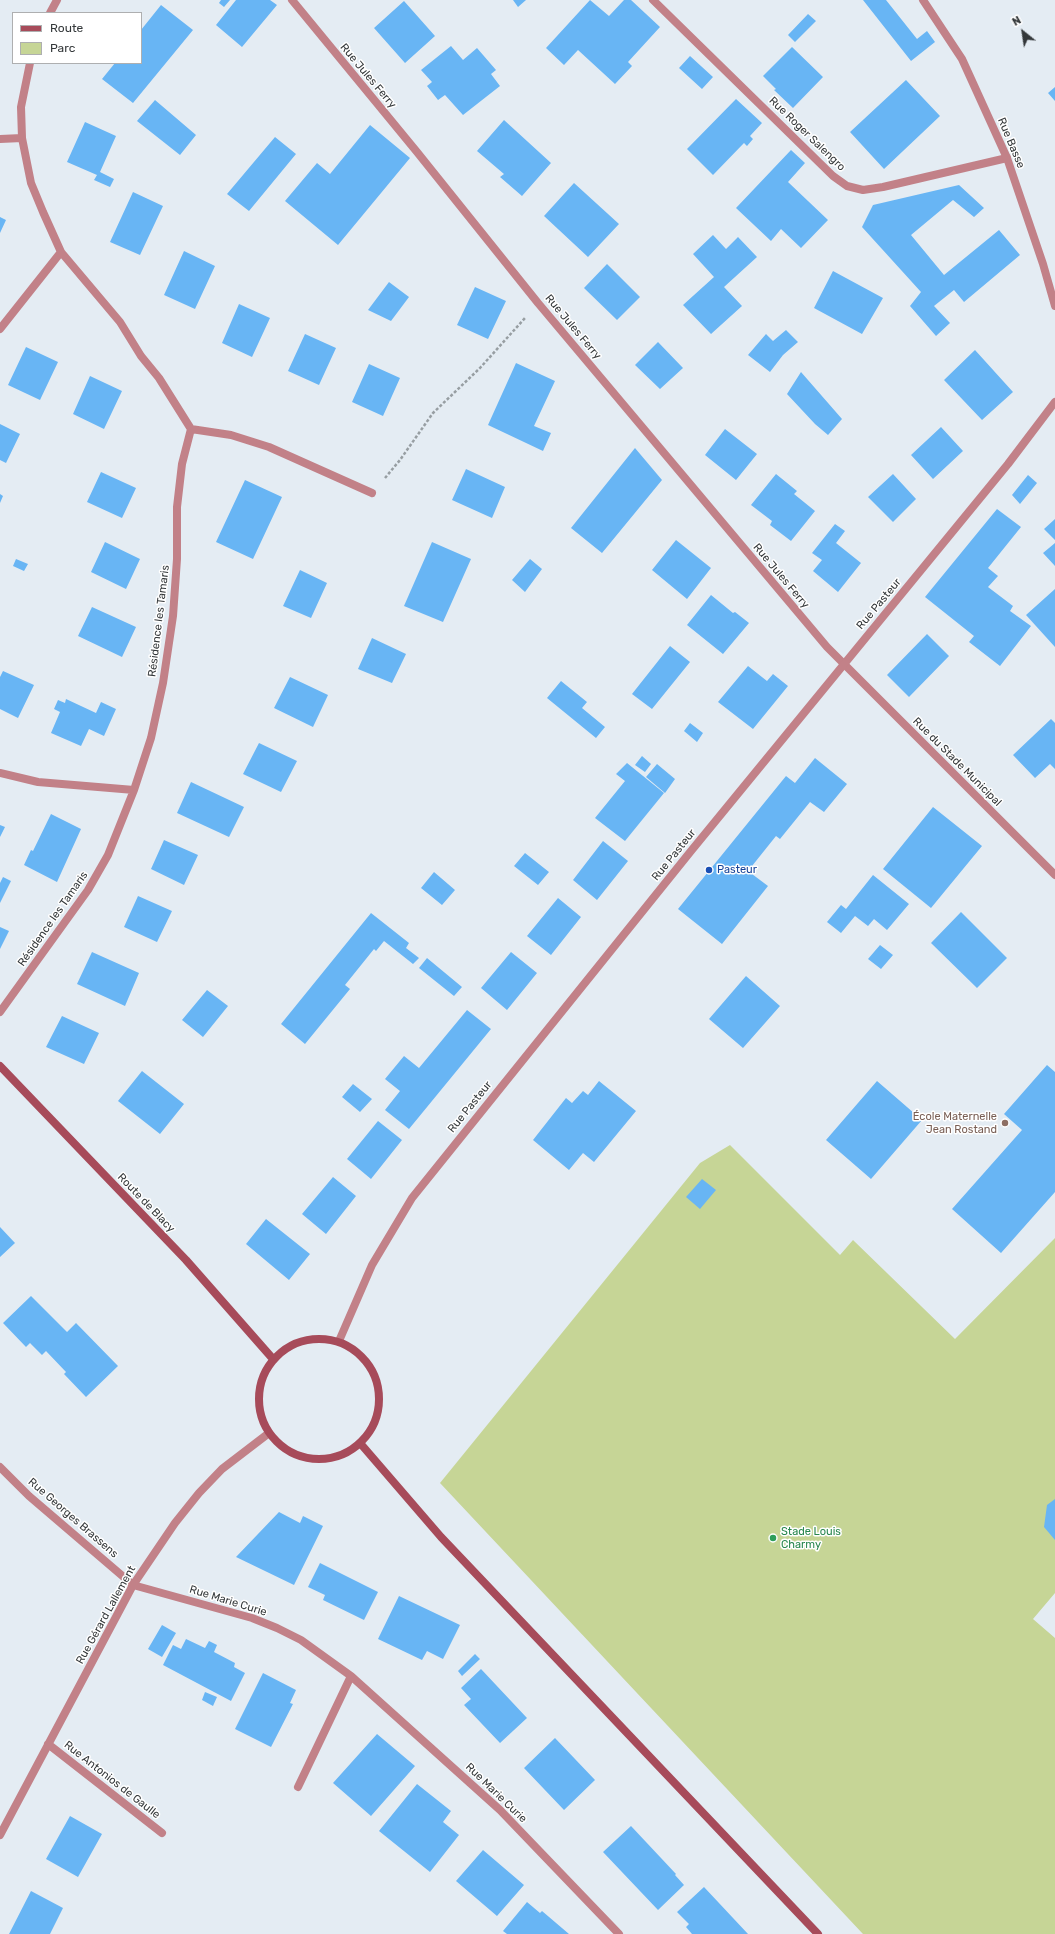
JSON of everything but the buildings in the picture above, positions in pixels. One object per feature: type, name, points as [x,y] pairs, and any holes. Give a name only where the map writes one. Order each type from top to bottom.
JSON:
[{"type":"main road","name":"Route de Blacy","points":[[0,1066],[186,1260],[273,1359]]},
{"type":"main road","points":[[322,1338],[339,1341],[358,1352],[371,1367],[379,1386],[379,1407],[373,1426],[360,1443],[346,1453],[330,1458],[312,1459],[295,1455],[280,1446],[269,1433],[262,1419],[258,1403],[259,1387],[264,1372],[273,1359],[287,1347],[304,1340],[322,1338]]},
{"type":"main road","points":[[360,1443],[441,1537],[818,1934]]},
{"type":"street","points":[[51,12],[57,0]]},
{"type":"street","name":"Rue Jules Ferry","points":[[292,0],[303,16],[417,152],[538,303],[827,647],[843,664]]},
{"type":"street","name":"Rue Roger Salengro","points":[[653,0],[833,176],[847,186],[863,190],[883,187],[1006,158]]},
{"type":"street","name":"Rue Basse","points":[[922,0],[962,59],[1006,158],[1043,264],[1055,306]]},
{"type":"street","points":[[30,64],[21,107],[22,138],[31,183],[61,252],[120,322],[141,356],[160,378],[191,429],[231,435],[269,447],[372,493]]},
{"type":"street","points":[[0,139],[22,138]]},
{"type":"street","points":[[0,329],[61,252]]},
{"type":"street","name":"Rue Pasteur","points":[[339,1341],[372,1265],[412,1198],[691,851],[1008,464],[1055,402]]},
{"type":"street","name":"Résidence les Tamaris","points":[[0,1012],[88,890],[108,855],[134,790],[151,738],[163,683],[173,616],[176,580],[177,507],[182,464],[191,429]]},
{"type":"street","name":"Rue du Stade Municipal","points":[[843,664],[1055,875]]},
{"type":"street","points":[[0,773],[38,782],[134,790]]},
{"type":"street","name":"Rue Gérard Lallement","points":[[0,1835],[133,1585],[175,1523],[199,1493],[222,1469],[269,1433]]},
{"type":"street","name":"Rue Georges Brassens","points":[[0,1467],[29,1496],[133,1585]]},
{"type":"street","name":"Rue Marie Curie","points":[[133,1585],[252,1618],[301,1640],[351,1676],[500,1810],[619,1934]]},
{"type":"street","points":[[298,1787],[351,1676]]},
{"type":"street","name":"Rue Antonios de Gaulle","points":[[48,1744],[162,1833]]},
{"type":"path","points":[[372,493],[400,460],[434,413],[480,368],[538,303]]},
{"type":"green space","name":"Stade Louis Charmy","points":[[730,1145],[840,1255],[853,1240],[955,1339],[1055,1238],[1055,1593],[1033,1619],[1055,1638],[1055,1934],[863,1934],[440,1483],[700,1163]]},
{"type":"place","name":"Pasteur","points":[[709,870]]},
{"type":"place","name":"École Maternelle Jean Rostand","points":[[1005,1123]]},
{"type":"place","name":"Stade Louis Charmy","points":[[773,1538]]}]
